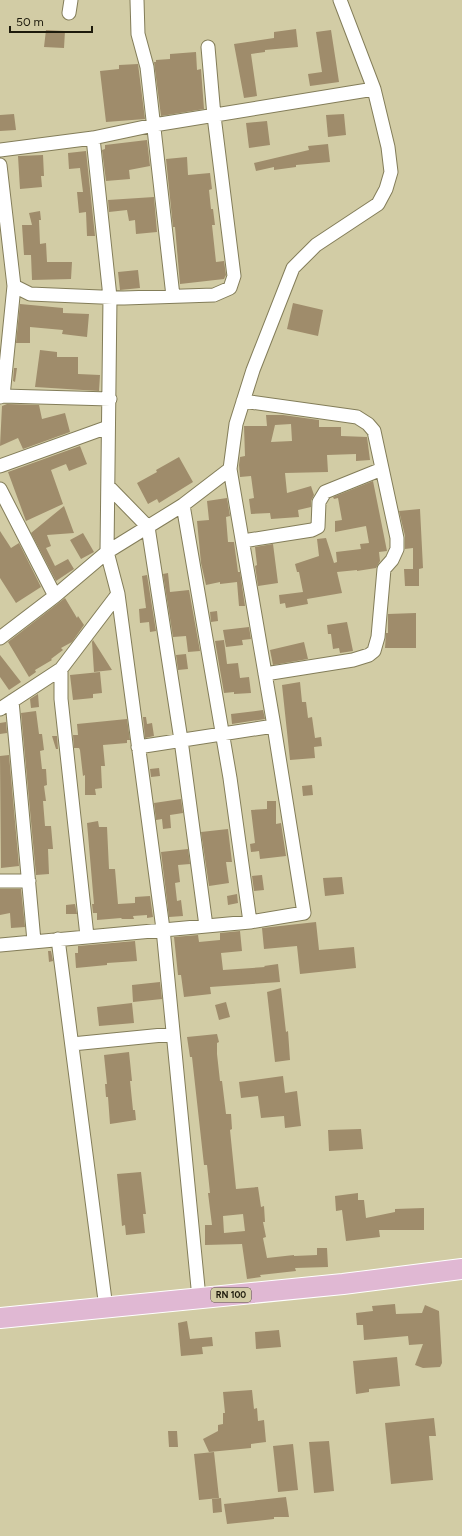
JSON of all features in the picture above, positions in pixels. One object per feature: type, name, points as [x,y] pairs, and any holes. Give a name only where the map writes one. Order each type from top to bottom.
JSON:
[{"type":"main road","name":"RN 100","points":[[0,1318],[343,1284],[462,1269]]},
{"type":"street","points":[[137,0],[138,34],[147,67],[173,296]]},
{"type":"street","points":[[0,944],[250,922],[304,913],[230,469],[236,424],[243,400],[253,370],[293,268],[316,245],[378,204],[386,189],[391,172],[388,148],[374,89],[340,0]]},
{"type":"street","points":[[9,294],[110,297],[214,295],[230,288],[234,276],[214,116],[208,47]]},
{"type":"street","points":[[0,150],[93,138],[154,125],[374,89]]},
{"type":"street","points":[[93,138],[110,297],[107,552],[118,594],[163,929],[199,1298]]},
{"type":"street","points":[[0,165],[9,294],[4,343],[2,397],[110,399]]},
{"type":"street","points":[[243,400],[357,417],[368,424],[374,432],[397,538],[398,549],[392,560],[384,569],[378,637],[374,651],[369,655],[353,660],[265,674]]},
{"type":"street","points":[[0,466],[108,427]]},
{"type":"street","points":[[243,541],[312,530],[318,527],[319,502],[325,492],[382,468]]},
{"type":"street","points":[[0,638],[55,596],[107,552],[183,504],[230,469]]},
{"type":"street","points":[[108,486],[148,527],[181,740],[206,926]]},
{"type":"street","points":[[0,489],[55,596]]},
{"type":"street","points":[[183,504],[222,734],[250,922]]},
{"type":"street","points":[[0,709],[61,668],[118,594]]},
{"type":"street","points":[[61,668],[61,699],[87,936]]},
{"type":"street","points":[[12,701],[34,941]]},
{"type":"street","points":[[138,747],[274,726]]},
{"type":"street","points":[[0,881],[29,881]]},
{"type":"street","points":[[58,939],[106,1308]]},
{"type":"street","points":[[72,1044],[173,1034]]},
{"type":"building","points":[[296,29],[298,47],[265,50],[265,52],[251,54],[257,96],[244,98],[234,44],[274,38],[274,32]]},
{"type":"building","points":[[46,30],[65,31],[64,48],[44,47]]},
{"type":"building","points":[[331,30],[339,82],[310,86],[308,74],[322,72],[316,32]]},
{"type":"building","points":[[196,52],[197,70],[201,69],[204,109],[161,116],[154,62],[156,62],[156,60],[170,59],[170,54]]},
{"type":"building","points":[[138,64],[145,119],[106,122],[100,71],[119,69],[119,65]]},
{"type":"building","points":[[14,114],[16,130],[0,131],[0,115]]},
{"type":"building","points":[[344,114],[346,135],[328,137],[326,115]]},
{"type":"building","points":[[267,121],[270,145],[249,148],[246,123]]},
{"type":"building","points":[[147,140],[150,166],[129,170],[130,179],[106,181],[102,150],[105,149],[105,145]]},
{"type":"building","points":[[328,144],[330,162],[296,165],[296,167],[274,170],[274,167],[256,171],[254,163],[309,150],[308,146]]},
{"type":"building","points":[[86,151],[95,236],[87,236],[86,212],[79,213],[77,192],[83,192],[80,168],[69,169],[68,153]]},
{"type":"building","points":[[43,155],[44,176],[41,176],[42,187],[20,189],[18,156]]},
{"type":"building","points":[[187,157],[188,175],[210,173],[212,189],[209,190],[211,209],[213,209],[215,225],[212,225],[216,262],[224,261],[226,275],[224,279],[180,284],[175,227],[173,227],[166,159]]},
{"type":"building","points":[[154,197],[157,232],[136,234],[135,220],[129,221],[127,210],[109,212],[108,200]]},
{"type":"building","points":[[40,211],[40,244],[46,243],[47,262],[72,262],[71,279],[32,280],[31,255],[24,255],[22,225],[32,225],[29,213]]},
{"type":"building","points":[[138,270],[140,288],[120,290],[118,272]]},
{"type":"building","points":[[293,303],[323,310],[318,336],[287,329]]},
{"type":"building","points":[[20,304],[63,308],[63,313],[89,314],[87,337],[62,334],[63,330],[30,327],[30,343],[16,343]]},
{"type":"building","points":[[40,350],[57,352],[57,357],[78,357],[78,374],[100,375],[99,391],[35,387]]},
{"type":"building","points":[[14,368],[17,368],[15,382],[13,381]]},
{"type":"building","points":[[7,404],[39,405],[42,419],[65,413],[70,432],[23,449],[18,438],[0,446],[2,406]]},
{"type":"building","points":[[266,415],[283,415],[319,420],[319,427],[341,427],[341,436],[367,437],[370,460],[356,461],[356,454],[327,455],[328,472],[285,473],[287,493],[311,486],[314,495],[311,501],[311,507],[298,510],[299,517],[271,519],[270,513],[251,514],[249,499],[254,498],[251,476],[240,477],[239,465],[240,457],[245,456],[244,426],[267,426]],"holes":[[[291,424],[292,441],[271,442],[275,425]]]},
{"type":"building","points":[[80,446],[87,464],[69,471],[66,464],[51,470],[63,504],[26,521],[8,472]]},
{"type":"building","points":[[179,457],[193,482],[159,503],[157,499],[148,504],[137,483]]},
{"type":"building","points":[[373,481],[387,551],[379,552],[380,561],[376,568],[337,572],[342,593],[307,599],[308,604],[286,608],[285,603],[280,604],[279,595],[303,592],[299,572],[297,572],[295,564],[319,556],[317,539],[326,538],[334,563],[337,562],[336,552],[361,549],[360,544],[369,543],[366,526],[335,532],[335,521],[342,520],[338,498],[334,499],[333,497]]},
{"type":"building","points":[[227,498],[230,516],[226,517],[228,542],[234,542],[245,606],[239,606],[237,582],[220,584],[220,582],[206,585],[201,563],[197,521],[209,520],[207,501]]},
{"type":"building","points":[[64,506],[74,533],[47,535],[51,546],[46,548],[55,566],[68,559],[74,569],[56,581],[31,533]]},
{"type":"building","points":[[420,509],[423,568],[419,569],[419,586],[405,586],[404,569],[413,569],[413,548],[405,549],[405,536],[399,511]]},
{"type":"building","points":[[0,531],[11,548],[19,543],[41,587],[16,603],[0,578]]},
{"type":"building","points":[[83,533],[94,552],[81,559],[70,540]]},
{"type":"building","points":[[273,544],[278,583],[258,586],[255,566],[257,565],[255,547]]},
{"type":"building","points":[[168,573],[170,592],[189,590],[200,651],[188,652],[186,636],[173,637],[163,574]]},
{"type":"building","points":[[147,575],[156,631],[150,632],[149,622],[140,623],[139,609],[146,608],[142,576]]},
{"type":"building","points":[[65,598],[77,618],[78,616],[84,625],[72,642],[61,648],[63,650],[51,659],[52,660],[35,670],[36,672],[29,677],[8,642]]},
{"type":"building","points":[[217,611],[218,621],[211,622],[210,612]]},
{"type":"building","points":[[416,613],[416,648],[385,648],[386,633],[388,633],[388,614]]},
{"type":"building","points":[[347,622],[353,651],[340,653],[339,648],[333,649],[331,634],[328,634],[327,625]]},
{"type":"building","points":[[249,627],[251,639],[242,640],[243,645],[226,647],[223,630]]},
{"type":"building","points":[[93,640],[112,670],[94,672]]},
{"type":"building","points":[[224,640],[227,664],[238,663],[240,678],[249,677],[251,693],[224,693],[215,641]]},
{"type":"building","points":[[304,642],[308,659],[273,665],[270,650]]},
{"type":"building","points":[[186,654],[188,669],[178,670],[176,655]]},
{"type":"building","points":[[0,655],[21,682],[9,690],[0,677]]},
{"type":"building","points":[[100,672],[102,693],[93,694],[93,698],[73,700],[70,675]]},
{"type":"building","points":[[300,682],[302,702],[306,702],[308,718],[312,717],[315,738],[321,737],[322,746],[314,747],[315,758],[290,760],[282,685]]},
{"type":"building","points":[[38,694],[39,707],[31,708],[30,699]]},
{"type":"building","points":[[263,710],[265,719],[232,724],[231,714]]},
{"type":"building","points":[[36,711],[39,734],[42,734],[44,750],[40,751],[42,769],[46,769],[47,785],[44,786],[46,801],[43,801],[45,826],[51,826],[53,849],[48,849],[49,874],[36,875],[21,713]]},
{"type":"building","points":[[143,717],[146,717],[147,724],[152,723],[154,736],[145,738]]},
{"type":"building","points":[[127,719],[130,740],[127,740],[127,743],[103,745],[105,766],[101,766],[102,788],[95,789],[96,795],[85,795],[85,775],[83,776],[80,750],[79,748],[74,748],[73,735],[78,735],[77,724]]},
{"type":"building","points":[[6,722],[7,733],[0,734],[0,723]]},
{"type":"building","points":[[52,736],[57,736],[58,749],[56,749]]},
{"type":"building","points":[[9,755],[19,866],[1,868],[0,756]]},
{"type":"building","points":[[159,768],[160,776],[151,777],[150,769]]},
{"type":"building","points":[[312,785],[313,795],[303,796],[302,786]]},
{"type":"building","points":[[181,799],[183,813],[170,815],[171,828],[163,829],[162,819],[156,820],[154,803]]},
{"type":"building","points":[[267,801],[276,801],[276,824],[281,823],[286,856],[260,859],[259,851],[251,852],[250,844],[255,843],[251,810],[267,809]]},
{"type":"building","points":[[98,821],[99,827],[107,827],[109,869],[115,869],[118,904],[135,903],[135,897],[150,896],[153,917],[147,918],[147,915],[133,916],[134,919],[121,918],[97,920],[97,913],[93,913],[92,904],[94,904],[87,823]]},
{"type":"building","points":[[228,829],[232,862],[226,862],[229,883],[209,886],[201,832]]},
{"type":"building","points":[[188,849],[190,864],[178,865],[180,882],[175,883],[177,901],[181,900],[183,916],[169,917],[161,852]]},
{"type":"building","points":[[262,875],[264,890],[254,891],[252,876]]},
{"type":"building","points":[[342,877],[344,894],[325,896],[323,878]]},
{"type":"building","points":[[0,889],[21,889],[25,927],[11,928],[10,913],[0,915]]},
{"type":"building","points":[[237,894],[238,903],[228,905],[227,896]]},
{"type":"building","points":[[75,904],[77,914],[66,914],[66,905]]},
{"type":"building","points":[[316,922],[319,950],[354,947],[356,968],[300,974],[297,946],[264,949],[262,928]]},
{"type":"building","points":[[240,931],[242,951],[221,953],[223,970],[265,967],[264,966],[278,964],[280,982],[210,987],[211,994],[184,997],[181,975],[178,975],[174,937],[198,935],[199,942],[220,940],[220,933]]},
{"type":"building","points":[[135,941],[137,961],[107,963],[107,965],[76,968],[75,953],[78,953],[78,946]]},
{"type":"building","points":[[48,951],[51,951],[53,961],[49,962]]},
{"type":"building","points":[[160,982],[162,999],[133,1002],[132,985]]},
{"type":"building","points":[[281,988],[286,1032],[288,1031],[290,1060],[275,1062],[267,992]]},
{"type":"building","points":[[226,1002],[230,1017],[219,1020],[215,1005]]},
{"type":"building","points":[[132,1003],[134,1023],[99,1026],[97,1007]]},
{"type":"building","points":[[217,1034],[219,1042],[217,1043],[217,1054],[220,1081],[222,1081],[226,1114],[231,1114],[232,1129],[230,1130],[236,1189],[258,1187],[261,1207],[264,1206],[265,1222],[263,1222],[266,1237],[263,1238],[267,1258],[294,1255],[317,1255],[317,1248],[327,1248],[328,1267],[295,1268],[296,1271],[260,1275],[261,1277],[247,1279],[242,1244],[205,1245],[205,1225],[212,1225],[208,1193],[210,1193],[207,1165],[204,1165],[192,1057],[190,1057],[187,1037]],"holes":[[[243,1214],[245,1231],[224,1233],[223,1216]]]},
{"type":"building","points":[[129,1052],[132,1081],[130,1081],[133,1110],[135,1110],[136,1120],[110,1124],[108,1097],[106,1097],[105,1084],[107,1084],[104,1055]]},
{"type":"building","points":[[283,1076],[285,1093],[297,1091],[301,1126],[285,1128],[284,1116],[261,1118],[258,1096],[241,1098],[239,1082]]},
{"type":"building","points":[[361,1129],[363,1149],[329,1151],[328,1130]]},
{"type":"building","points":[[141,1172],[146,1214],[143,1214],[145,1233],[126,1235],[125,1225],[122,1226],[117,1174]]},
{"type":"building","points":[[358,1193],[358,1200],[364,1200],[366,1218],[395,1212],[395,1209],[424,1208],[424,1230],[379,1230],[380,1237],[346,1241],[342,1210],[336,1211],[335,1196]]},
{"type":"building","points":[[395,1304],[396,1314],[422,1313],[425,1305],[439,1311],[442,1363],[440,1367],[423,1368],[415,1365],[423,1344],[409,1345],[408,1336],[364,1340],[363,1325],[357,1325],[356,1313],[373,1311],[372,1306]]},
{"type":"building","points":[[187,1321],[190,1339],[212,1337],[213,1346],[202,1347],[203,1354],[181,1356],[178,1323]]},
{"type":"building","points":[[279,1330],[281,1347],[256,1349],[255,1332]]},
{"type":"building","points":[[397,1357],[400,1386],[369,1389],[369,1392],[356,1394],[353,1361]]},
{"type":"building","points":[[252,1390],[254,1409],[257,1408],[258,1421],[264,1420],[266,1442],[251,1444],[251,1448],[209,1452],[203,1439],[218,1431],[218,1425],[223,1424],[223,1413],[225,1413],[223,1392]]},
{"type":"building","points":[[434,1418],[436,1436],[429,1436],[433,1480],[391,1484],[385,1423]]},
{"type":"building","points":[[168,1431],[177,1431],[178,1447],[169,1447]]},
{"type":"building","points":[[329,1441],[334,1491],[314,1493],[309,1442]]},
{"type":"building","points":[[293,1444],[298,1490],[278,1492],[273,1446]]},
{"type":"building","points":[[214,1452],[219,1498],[199,1500],[194,1454]]},
{"type":"building","points":[[286,1497],[289,1517],[274,1517],[274,1519],[227,1524],[224,1504]]},
{"type":"building","points":[[221,1498],[222,1512],[213,1513],[212,1499]]}]
